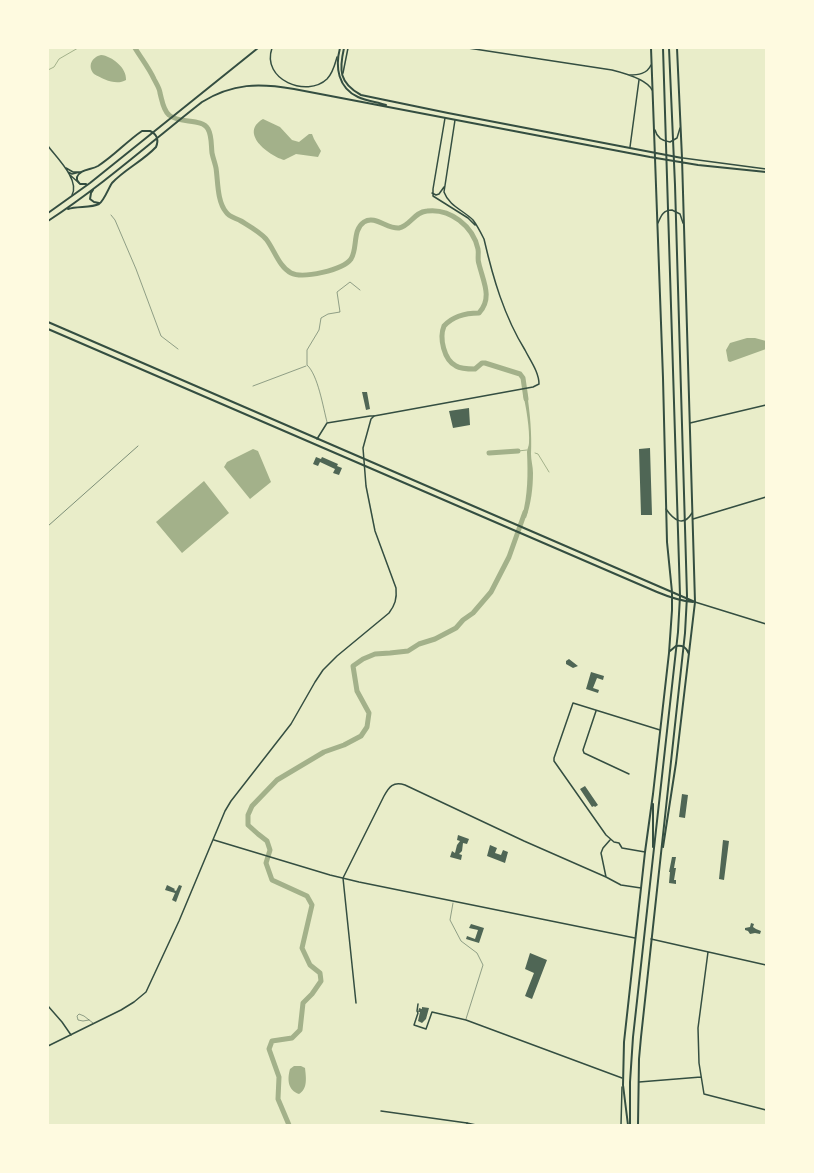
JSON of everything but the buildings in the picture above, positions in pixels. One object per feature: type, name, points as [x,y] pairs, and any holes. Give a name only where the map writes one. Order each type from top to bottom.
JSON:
[{"type":"main road","points":[[48,213],[71,198],[258,48]]},
{"type":"main road","points":[[340,48],[337,66],[340,80],[349,92],[359,98],[401,109]]},
{"type":"main road","points":[[344,48],[341,63],[342,76],[345,82],[355,92],[361,95],[379,100],[682,158]]},
{"type":"main road","points":[[629,1125],[622,1085],[625,1035],[669,653],[672,598],[668,558],[666,509],[658,226],[651,48]]},
{"type":"main road","points":[[629,1125],[633,1037],[678,632],[680,588],[663,48]]},
{"type":"main road","points":[[638,1125],[640,1037],[685,633],[687,581],[675,185],[669,48]]},
{"type":"main road","points":[[661,856],[668,823],[676,763],[694,602],[693,512],[682,158],[677,48]]},
{"type":"main road","points":[[48,221],[94,188],[202,102],[227,90],[241,86],[271,85],[655,158],[766,172]]},
{"type":"main road","points":[[64,210],[78,206],[95,205],[100,203],[108,188],[117,179],[153,150],[157,144],[157,136],[152,131],[146,130],[141,132],[96,167],[81,172],[77,175],[77,180],[79,183],[84,185],[90,183]]},
{"type":"main road","points":[[94,188],[90,199],[94,202],[100,203]]},
{"type":"main road","points":[[48,322],[694,602]]},
{"type":"main road","points":[[48,329],[672,598],[694,602]]},
{"type":"main road","points":[[669,653],[673,647],[681,646],[687,650],[689,656]]},
{"type":"main road","points":[[653,794],[653,855]]},
{"type":"street","points":[[272,48],[270,58],[274,71],[283,80],[297,85],[313,86],[324,81],[331,73],[338,57]]},
{"type":"street","points":[[342,76],[348,48]]},
{"type":"street","points":[[468,48],[612,70],[649,85],[652,92]]},
{"type":"street","points":[[627,75],[644,73],[649,69],[651,64]]},
{"type":"street","points":[[630,148],[639,80]]},
{"type":"street","points":[[445,118],[432,192],[435,198],[468,218],[478,228]]},
{"type":"street","points":[[317,439],[327,423],[519,390],[539,384],[539,379],[531,361],[510,322],[493,276],[484,239],[474,221],[449,202],[444,192],[455,120]]},
{"type":"street","points":[[653,127],[657,136],[670,142],[677,138],[680,128]]},
{"type":"street","points":[[48,146],[68,172],[79,183]]},
{"type":"street","points":[[682,158],[766,169]]},
{"type":"street","points":[[64,167],[71,171],[81,172]]},
{"type":"street","points":[[68,172],[72,174],[81,172]]},
{"type":"street","points":[[68,172],[75,186]]},
{"type":"street","points":[[71,198],[74,192],[77,175]]},
{"type":"street","points":[[432,192],[436,195],[439,194],[444,186]]},
{"type":"street","points":[[658,226],[660,216],[667,210],[676,211],[680,214],[683,223]]},
{"type":"street","points":[[690,423],[766,405]]},
{"type":"street","points":[[48,1046],[121,1010],[146,992],[214,840],[225,811],[231,801],[291,724],[314,682],[323,670],[337,656],[389,613],[395,606],[397,597],[396,588],[375,531],[366,486],[363,448],[368,425],[374,416]]},
{"type":"street","points":[[693,520],[766,497]]},
{"type":"street","points":[[666,509],[673,518],[680,521],[688,518],[693,512]]},
{"type":"street","points":[[694,602],[766,624]]},
{"type":"street","points":[[645,852],[622,848],[619,843],[610,840],[554,761],[554,758],[573,703],[660,730]]},
{"type":"street","points":[[596,711],[583,750],[584,753],[629,774]]},
{"type":"street","points":[[356,1003],[343,878],[384,796],[389,787],[394,784],[403,784],[410,787],[524,841],[625,886],[641,888]]},
{"type":"street","points":[[214,840],[343,878],[636,938]]},
{"type":"street","points":[[606,877],[601,853],[603,848],[610,840]]},
{"type":"street","points":[[651,939],[766,965]]},
{"type":"street","points":[[708,952],[698,1028],[698,1047],[704,1094],[766,1110]]},
{"type":"street","points":[[418,1004],[418,1013],[414,1025],[426,1028],[432,1012],[466,1020],[622,1078]]},
{"type":"street","points":[[48,1006],[71,1035]]},
{"type":"street","points":[[638,1082],[701,1077]]},
{"type":"street","points":[[622,1085],[622,1125]]},
{"type":"street","points":[[381,1110],[476,1125]]},
{"type":"lane","points":[[327,423],[317,381],[310,368],[307,366],[307,350],[319,330],[321,318],[328,314],[340,312],[337,292],[350,282],[360,290]]},
{"type":"lane","points":[[252,386],[307,366]]},
{"type":"lane","points":[[453,901],[450,920],[461,941],[477,953],[483,965],[466,1020]]},
{"type":"lane","points":[[89,1020],[80,1021],[77,1019],[78,1014],[84,1016],[89,1020],[93,1024]]},
{"type":"path","points":[[111,215],[115,220],[136,269],[161,336],[178,349]]},
{"type":"shaded area","points":[[101,55],[118,63],[124,71],[126,80],[122,82],[114,82],[105,80],[94,74],[91,68],[92,62],[95,58]]},
{"type":"shaded area","points":[[263,119],[280,127],[292,140],[299,142],[309,134],[312,134],[321,151],[318,157],[296,154],[284,160],[264,149],[258,143],[254,131],[256,125]]},
{"type":"shaded area","points":[[747,338],[755,338],[766,341],[766,349],[730,362],[728,361],[726,350],[730,343]]},
{"type":"shaded area","points":[[527,393],[533,484],[526,518],[522,517],[526,493],[527,452],[529,443],[528,418],[523,394]]},
{"type":"shaded area","points":[[253,449],[258,451],[271,482],[250,499],[224,467],[227,462]]},
{"type":"shaded area","points":[[204,481],[229,513],[182,553],[156,522]]},
{"type":"shaded area","points":[[294,1066],[301,1066],[305,1068],[305,1086],[299,1094],[293,1090],[289,1084],[290,1069]]},
{"type":"waterway","points":[[48,70],[54,67],[59,59],[78,48]]},
{"type":"waterway","points":[[135,48],[158,86],[163,105],[167,113],[173,118],[201,123],[208,129],[216,168],[219,197],[226,212],[264,236],[283,267],[291,273],[297,275],[313,274],[332,270],[347,263],[353,255],[356,234],[360,225],[368,220],[377,221],[395,228],[399,228],[403,227],[415,216],[423,212],[436,211],[444,212],[459,220],[466,226],[478,249],[478,262],[486,289],[486,295],[483,307],[479,313],[460,316],[451,320],[444,326],[442,342],[446,354],[448,359],[460,368],[475,369],[482,363],[485,363],[520,374],[523,378],[526,399]]},
{"type":"waterway","points":[[518,451],[527,450]]},
{"type":"waterway","points":[[489,453],[518,451]]},
{"type":"waterway","points":[[535,453],[538,454],[549,472]]},
{"type":"waterway","points":[[289,1125],[278,1099],[279,1077],[269,1049],[272,1041],[292,1038],[300,1030],[303,1003],[312,994],[321,981],[320,973],[310,965],[302,948],[312,905],[307,896],[272,880],[266,863],[270,850],[267,841],[248,825],[248,815],[252,806],[277,780],[324,752],[344,745],[361,736],[367,727],[369,713],[357,691],[353,666],[363,659],[375,654],[408,651],[419,644],[435,639],[456,628],[463,620],[473,613],[491,592],[509,557],[525,512]]},
{"type":"railway","points":[[48,526],[138,446]]}]
